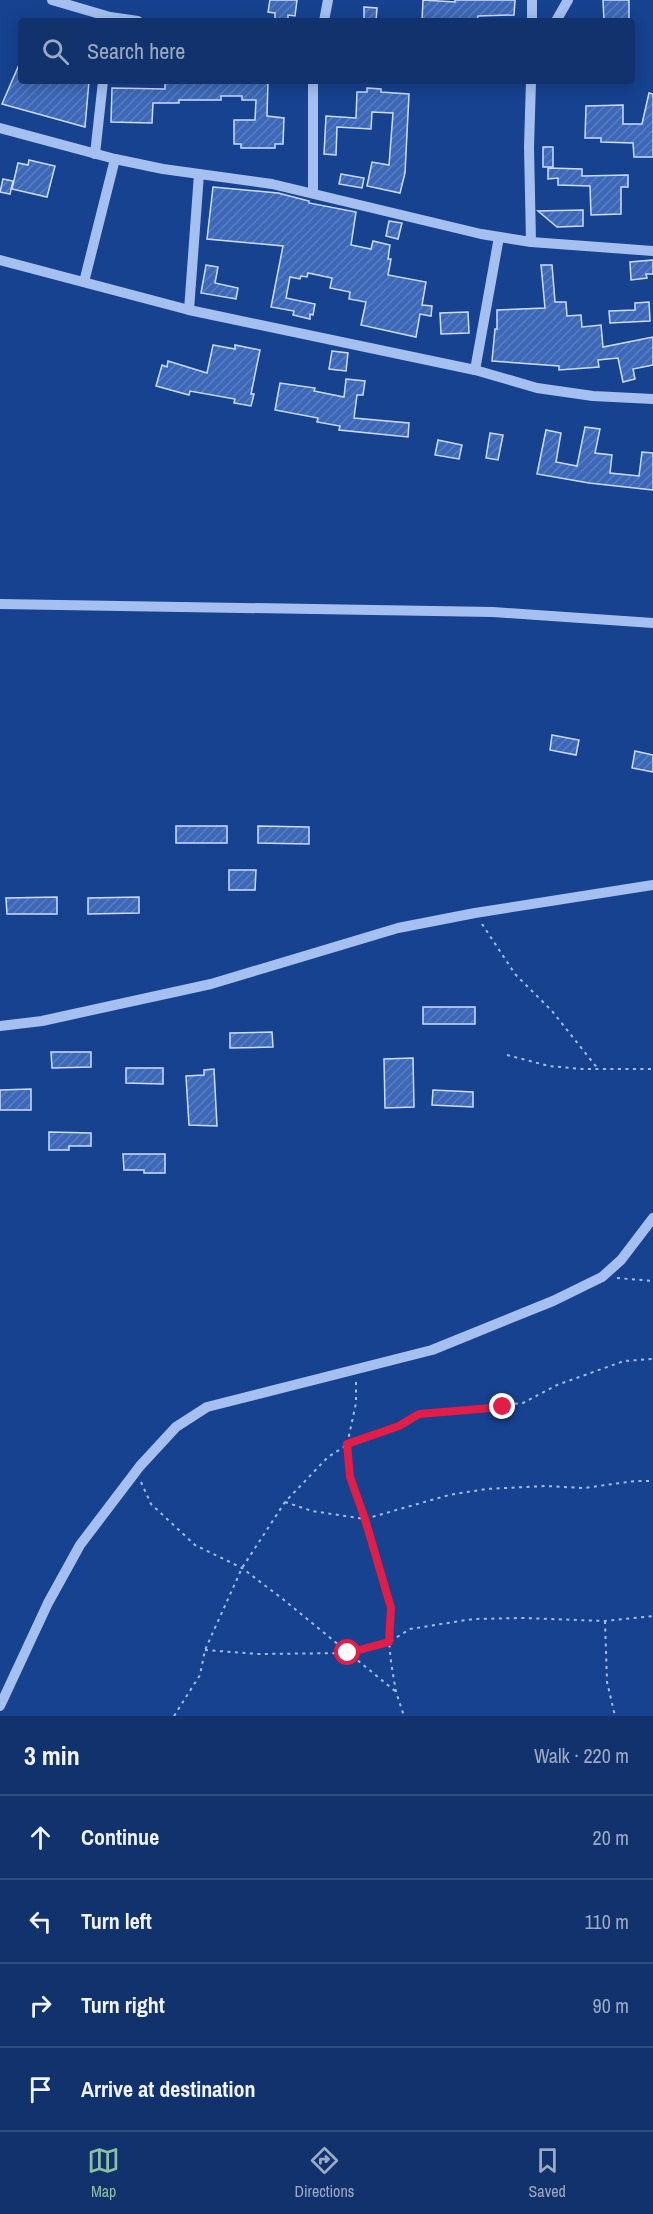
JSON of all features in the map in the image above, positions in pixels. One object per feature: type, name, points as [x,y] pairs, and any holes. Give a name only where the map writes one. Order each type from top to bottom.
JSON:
[{"type":"street","points":[[52,0],[106,18]]},
{"type":"street","points":[[324,18],[327,0]]},
{"type":"street","points":[[532,0],[532,18]]},
{"type":"street","points":[[558,18],[568,0]]},
{"type":"street","points":[[95,154],[103,84]]},
{"type":"street","points":[[313,84],[313,193]]},
{"type":"street","points":[[531,84],[529,147],[531,242]]},
{"type":"street","points":[[0,128],[115,159],[199,174],[272,183],[356,205],[500,237],[531,242],[653,250]]},
{"type":"street","points":[[84,282],[115,159]]},
{"type":"street","points":[[189,310],[199,174]]},
{"type":"street","points":[[475,370],[500,237]]},
{"type":"street","points":[[0,260],[189,310],[475,370],[537,387],[592,396],[653,399]]},
{"type":"street","points":[[0,604],[493,612],[653,623]]},
{"type":"street","points":[[0,1026],[42,1021],[211,984],[398,928],[475,913],[653,885]]},
{"type":"street","points":[[0,1706],[48,1603],[80,1545],[136,1471],[176,1427],[207,1407],[432,1350],[553,1301],[602,1277],[621,1260],[653,1218]]},
{"type":"path","points":[[475,913],[515,974],[552,1011],[598,1069]]},
{"type":"path","points":[[507,1055],[549,1066],[653,1069]]},
{"type":"path","points":[[602,1277],[653,1281]]},
{"type":"path","points":[[174,1716],[200,1676],[205,1650],[242,1569],[285,1502],[328,1457],[347,1444],[399,1426],[419,1414],[503,1407],[523,1403],[556,1385],[624,1361],[653,1359]]},
{"type":"path","points":[[357,1370],[356,1403],[347,1444],[350,1477],[391,1608],[389,1642],[396,1692],[404,1716]]},
{"type":"path","points":[[136,1471],[151,1504],[195,1545],[242,1569],[396,1692]]},
{"type":"path","points":[[285,1502],[312,1511],[365,1519],[449,1495],[486,1489],[545,1486],[584,1488],[634,1481],[653,1481]]},
{"type":"path","points":[[205,1650],[258,1654],[348,1653],[389,1642],[410,1629],[473,1620],[524,1618],[605,1621],[653,1616]]},
{"type":"path","points":[[605,1621],[607,1682],[615,1716]]},
{"type":"building","points":[[270,0],[297,0],[295,16],[275,18],[275,13],[268,12]]},
{"type":"building","points":[[423,0],[455,2],[455,0],[515,0],[514,15],[478,16],[478,18],[422,18]]},
{"type":"building","points":[[603,0],[629,0],[629,18],[604,18]]},
{"type":"building","points":[[364,7],[377,8],[376,18],[364,18]]},
{"type":"building","points":[[18,67],[18,84],[89,84],[85,127],[2,104]]},
{"type":"building","points":[[165,84],[268,84],[267,116],[284,118],[283,144],[275,144],[275,148],[241,148],[241,144],[234,144],[234,120],[255,120],[256,100],[242,100],[242,96],[221,96],[221,100],[179,100],[179,103],[153,103],[152,123],[111,122],[112,88],[165,89]]},
{"type":"building","points":[[367,88],[381,89],[381,92],[409,94],[405,173],[400,193],[367,186],[372,162],[389,165],[393,113],[372,112],[371,129],[337,127],[336,155],[324,154],[326,116],[356,118],[357,92],[367,92]]},
{"type":"building","points":[[649,93],[653,94],[653,157],[634,157],[633,143],[601,142],[601,138],[585,138],[586,106],[623,105],[623,124],[642,124]]},
{"type":"building","points":[[543,147],[553,147],[553,167],[543,167]]},
{"type":"building","points":[[29,160],[55,166],[47,197],[12,189],[18,163],[28,165]]},
{"type":"building","points":[[548,168],[582,169],[582,176],[628,175],[628,187],[621,187],[621,214],[591,215],[590,186],[558,185],[558,178],[548,179]]},
{"type":"building","points":[[341,174],[364,178],[362,188],[339,184]]},
{"type":"building","points":[[3,179],[13,181],[10,194],[0,192]]},
{"type":"building","points":[[213,187],[278,193],[309,201],[309,203],[356,212],[351,245],[371,249],[373,241],[390,245],[388,259],[391,259],[388,275],[426,282],[422,305],[432,306],[431,316],[420,314],[416,337],[361,325],[366,302],[349,299],[350,292],[330,288],[332,278],[308,273],[307,277],[301,276],[300,279],[290,277],[286,298],[315,304],[310,319],[293,315],[294,311],[271,307],[283,246],[207,239]]},
{"type":"building","points":[[583,210],[583,226],[557,227],[538,211]]},
{"type":"building","points":[[389,221],[402,223],[398,239],[386,236]]},
{"type":"building","points":[[653,260],[653,274],[646,274],[647,278],[631,280],[630,262]]},
{"type":"building","points":[[206,265],[218,267],[215,283],[238,288],[236,299],[201,293]]},
{"type":"building","points":[[541,265],[552,265],[555,302],[566,302],[567,316],[581,315],[582,327],[601,325],[603,347],[653,337],[653,365],[633,369],[635,379],[623,382],[618,358],[598,360],[599,367],[559,370],[559,366],[492,361],[495,329],[497,329],[497,310],[545,308]]},
{"type":"building","points":[[649,302],[650,321],[610,323],[609,311],[635,310],[635,303]]},
{"type":"building","points":[[468,312],[469,333],[441,334],[440,313]]},
{"type":"building","points":[[213,345],[235,349],[235,345],[260,350],[251,394],[254,394],[251,406],[234,403],[235,399],[190,391],[189,395],[156,386],[162,365],[167,367],[168,361],[207,373]]},
{"type":"building","points":[[332,351],[348,353],[346,371],[329,369]]},
{"type":"building","points":[[346,379],[365,381],[363,395],[357,395],[354,418],[409,423],[408,437],[339,430],[340,426],[317,422],[318,418],[275,410],[280,383],[315,388],[314,391],[344,397]]},
{"type":"building","points":[[585,427],[600,429],[595,453],[612,455],[610,473],[639,476],[642,452],[653,453],[653,490],[589,483],[537,474],[546,430],[561,433],[556,462],[577,466]]},
{"type":"building","points":[[490,433],[503,435],[498,460],[486,458]]},
{"type":"building","points":[[438,440],[462,445],[459,459],[435,455]]},
{"type":"building","points":[[552,735],[579,740],[576,755],[550,750]]},
{"type":"building","points":[[635,751],[653,755],[653,772],[632,768]]},
{"type":"building","points":[[176,826],[227,826],[227,843],[176,843]]},
{"type":"building","points":[[258,826],[309,827],[309,844],[258,843]]},
{"type":"building","points":[[229,870],[256,870],[255,890],[229,890]]},
{"type":"building","points":[[57,897],[57,914],[7,914],[6,898]]},
{"type":"building","points":[[139,897],[139,913],[88,914],[88,898]]},
{"type":"building","points":[[423,1007],[475,1007],[475,1024],[423,1024]]},
{"type":"building","points":[[272,1032],[273,1047],[230,1048],[230,1033]]},
{"type":"building","points":[[51,1052],[91,1052],[91,1067],[52,1068]]},
{"type":"building","points":[[413,1058],[414,1107],[385,1108],[384,1059]]},
{"type":"building","points":[[126,1068],[163,1068],[163,1084],[126,1083]]},
{"type":"building","points":[[214,1069],[217,1126],[189,1125],[186,1076],[204,1075],[204,1070]]},
{"type":"building","points":[[31,1089],[31,1110],[0,1110],[0,1090]]},
{"type":"building","points":[[433,1090],[473,1092],[473,1107],[432,1105]]},
{"type":"building","points":[[49,1132],[91,1133],[91,1146],[69,1146],[69,1150],[49,1150]]},
{"type":"building","points":[[123,1154],[165,1154],[165,1173],[124,1170]]},
{"type":"route","points":[[348,1653],[389,1642],[391,1608],[350,1477],[347,1444],[399,1426],[419,1414],[503,1407]]}]
